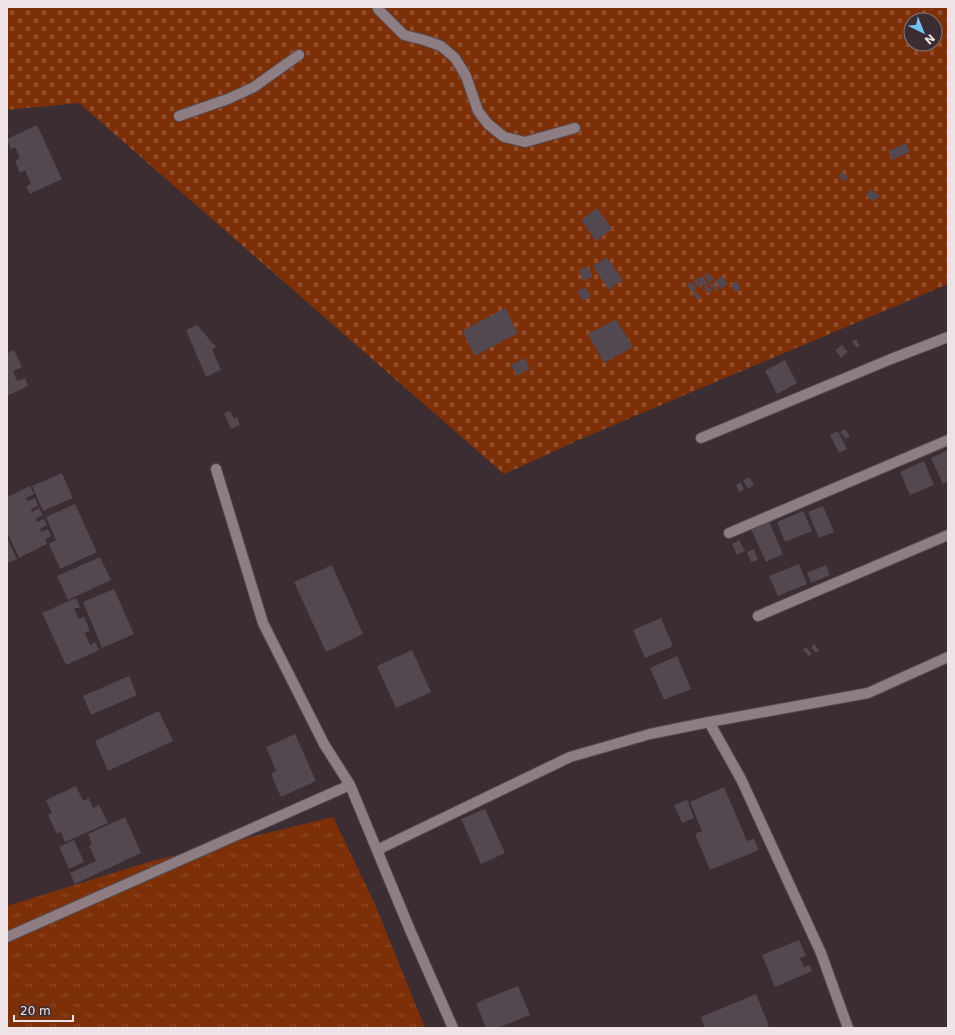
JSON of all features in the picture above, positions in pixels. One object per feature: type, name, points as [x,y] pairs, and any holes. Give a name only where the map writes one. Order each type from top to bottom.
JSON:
[{"type":"street","points":[[378,9],[404,35],[440,46],[455,58],[466,76],[478,111],[488,124],[504,137],[525,142],[575,128]]},
{"type":"street","points":[[179,116],[228,99],[254,87],[299,55]]},
{"type":"street","points":[[701,438],[891,359],[948,337]]},
{"type":"street","points":[[729,533],[948,440]]},
{"type":"street","points":[[216,469],[263,623],[324,744],[350,785],[453,1028]]},
{"type":"street","points":[[758,616],[948,535]]},
{"type":"street","points":[[377,850],[570,758],[650,734],[868,693],[948,657]]},
{"type":"street","points":[[709,722],[741,779],[822,953],[848,1028]]},
{"type":"street","points":[[7,937],[350,785]]},
{"type":"green space","points":[[7,7],[948,7],[948,284],[590,435],[504,474],[79,103],[7,110]]},
{"type":"green space","points":[[333,817],[375,904],[425,1028],[7,1028],[7,906],[152,861]]},
{"type":"building","points":[[37,125],[62,179],[30,194],[26,186],[31,184],[25,170],[20,173],[15,161],[20,158],[15,147],[11,149],[7,139]]},
{"type":"building","points":[[906,143],[910,152],[892,160],[888,151]]},
{"type":"building","points":[[843,172],[848,178],[844,182],[838,176]]},
{"type":"building","points":[[871,189],[880,196],[873,202],[866,195]]},
{"type":"building","points":[[597,208],[612,229],[596,241],[581,220]]},
{"type":"building","points":[[607,257],[623,280],[609,290],[593,266]]},
{"type":"building","points":[[587,266],[593,276],[584,281],[578,271]]},
{"type":"building","points":[[708,273],[714,279],[710,283],[704,276]]},
{"type":"building","points":[[702,276],[708,283],[704,286],[698,279]]},
{"type":"building","points":[[722,276],[728,284],[721,289],[715,281]]},
{"type":"building","points":[[696,278],[702,285],[699,288],[693,281]]},
{"type":"building","points":[[736,281],[741,288],[736,292],[731,285]]},
{"type":"building","points":[[691,282],[697,288],[692,292],[687,285]]},
{"type":"building","points":[[713,282],[718,289],[715,291],[710,285]]},
{"type":"building","points":[[707,285],[712,291],[709,294],[704,288]]},
{"type":"building","points":[[585,287],[591,296],[583,301],[577,292]]},
{"type":"building","points":[[695,291],[701,297],[698,300],[692,293]]},
{"type":"building","points":[[505,308],[518,333],[475,356],[462,331]]},
{"type":"building","points":[[616,319],[633,347],[604,363],[588,334]]},
{"type":"building","points":[[197,325],[216,347],[212,349],[221,370],[206,377],[186,330]]},
{"type":"building","points":[[856,339],[860,346],[857,348],[852,342]]},
{"type":"building","points":[[842,345],[848,352],[841,358],[835,350]]},
{"type":"building","points":[[14,350],[22,367],[13,371],[17,381],[25,378],[28,386],[7,396],[7,353]]},
{"type":"building","points":[[525,358],[530,369],[517,376],[511,365]]},
{"type":"building","points":[[785,360],[797,383],[777,394],[765,371]]},
{"type":"building","points":[[230,411],[234,419],[237,417],[240,425],[231,429],[224,413]]},
{"type":"building","points":[[845,429],[850,436],[846,439],[840,432]]},
{"type":"building","points":[[838,431],[847,449],[839,453],[830,435]]},
{"type":"building","points":[[948,450],[948,482],[943,484],[931,458]]},
{"type":"building","points":[[924,461],[934,485],[910,495],[900,472]]},
{"type":"building","points":[[62,473],[73,498],[43,511],[32,486]]},
{"type":"building","points":[[749,477],[754,485],[748,489],[743,480]]},
{"type":"building","points":[[741,482],[744,490],[739,492],[736,485]]},
{"type":"building","points":[[30,486],[34,494],[26,498],[28,501],[35,498],[38,506],[31,509],[32,512],[39,508],[43,515],[36,519],[37,522],[44,519],[47,525],[40,529],[42,532],[48,529],[51,536],[45,539],[47,544],[19,558],[7,532],[7,497]]},
{"type":"building","points":[[75,504],[97,552],[60,569],[49,544],[56,540],[46,517]]},
{"type":"building","points":[[823,506],[834,532],[819,538],[808,512]]},
{"type":"building","points":[[803,511],[812,531],[785,542],[777,522]]},
{"type":"building","points":[[769,521],[783,554],[766,562],[751,529]]},
{"type":"building","points":[[7,538],[17,559],[7,563]]},
{"type":"building","points":[[739,540],[745,551],[737,555],[732,544]]},
{"type":"building","points":[[754,549],[758,560],[751,562],[747,552]]},
{"type":"building","points":[[100,557],[111,580],[68,600],[57,576]]},
{"type":"building","points":[[799,564],[807,584],[778,596],[769,576]]},
{"type":"building","points":[[332,565],[363,634],[326,652],[294,582]]},
{"type":"building","points":[[826,565],[830,575],[811,583],[807,573]]},
{"type":"building","points":[[114,589],[134,634],[102,648],[83,602]]},
{"type":"building","points":[[76,598],[80,607],[74,609],[79,619],[84,617],[90,631],[85,633],[90,645],[95,642],[99,650],[66,665],[42,613]]},
{"type":"building","points":[[661,618],[673,646],[645,658],[633,630]]},
{"type":"building","points":[[814,644],[819,650],[816,653],[811,647]]},
{"type":"building","points":[[806,647],[812,654],[809,656],[803,650]]},
{"type":"building","points":[[412,650],[431,692],[396,708],[377,666]]},
{"type":"building","points":[[677,656],[691,689],[664,700],[650,668]]},
{"type":"building","points":[[129,676],[137,695],[91,715],[83,696]]},
{"type":"building","points":[[159,711],[173,741],[108,771],[95,741]]},
{"type":"building","points":[[295,734],[316,781],[281,797],[271,774],[276,771],[266,747]]},
{"type":"building","points":[[76,786],[83,801],[89,798],[93,808],[99,805],[108,823],[65,842],[61,832],[57,834],[48,815],[52,813],[46,800]]},
{"type":"building","points":[[724,787],[747,841],[754,839],[759,850],[710,870],[695,834],[702,831],[690,802]]},
{"type":"building","points":[[687,800],[694,818],[682,823],[674,805]]},
{"type":"building","points":[[485,809],[505,853],[481,864],[461,819]]},
{"type":"building","points":[[125,817],[141,853],[75,884],[70,873],[96,861],[89,846],[92,844],[88,834]]},
{"type":"building","points":[[74,840],[84,862],[69,869],[59,847]]},
{"type":"building","points":[[799,940],[806,956],[800,958],[804,967],[809,965],[812,971],[775,987],[762,955]]},
{"type":"building","points":[[518,986],[530,1015],[498,1028],[486,1028],[476,1003]]},
{"type":"building","points":[[756,994],[769,1026],[765,1028],[705,1028],[701,1017]]}]
